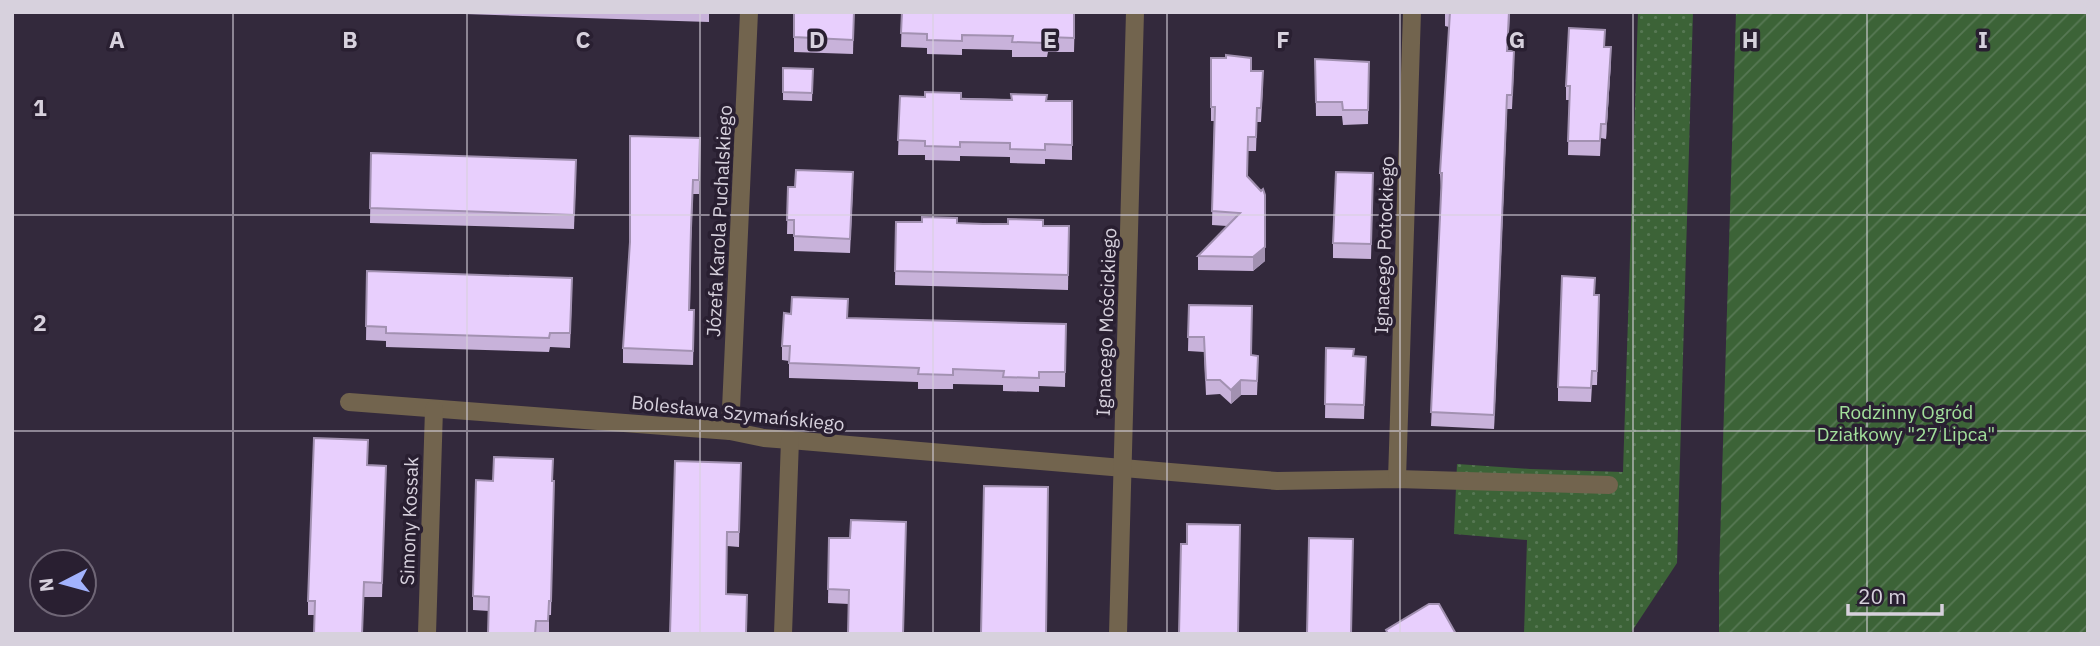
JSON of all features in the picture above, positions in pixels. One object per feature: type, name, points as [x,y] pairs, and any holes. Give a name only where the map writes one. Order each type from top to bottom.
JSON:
[{"type":"street","name":"Józefa Karola Puchalskiego","points":[[730,431],[749,12]]},
{"type":"street","name":"Ignacego Mościckiego","points":[[1118,634],[1135,12]]},
{"type":"street","name":"Ignacego Potockiego","points":[[1397,479],[1412,12]]},
{"type":"street","name":"Bolesława Szymańskiego","points":[[349,402],[730,431],[764,438],[1123,468]]},
{"type":"street","name":"Simony Kossak","points":[[427,634],[434,409]]},
{"type":"street","points":[[783,634],[790,440]]},
{"type":"street","points":[[1123,468],[1277,481],[1397,479],[1609,485]]},
{"type":"green space","points":[[1638,12],[1693,12],[1677,563],[1630,634],[1524,634],[1527,540],[1454,534],[1457,464],[1623,472]]},
{"type":"green space","name":"Rodzinny Ogród Działkowy \"27 Lipca\"","points":[[1736,12],[2088,12],[2088,634],[1719,634]]},
{"type":"building","points":[[794,12],[854,12],[853,40],[794,37]]},
{"type":"building","points":[[902,12],[1074,12],[1074,38],[1048,37],[1047,43],[1012,42],[1013,36],[962,35],[962,41],[927,40],[927,34],[901,33]]},
{"type":"building","points":[[1450,12],[1509,12],[1507,51],[1514,51],[1512,95],[1507,95],[1494,415],[1431,412],[1440,173]]},
{"type":"building","points":[[1569,28],[1605,30],[1604,47],[1611,47],[1606,124],[1601,124],[1600,141],[1568,141],[1570,86],[1566,86]]},
{"type":"building","points":[[1226,55],[1251,58],[1251,71],[1263,71],[1256,137],[1248,137],[1247,176],[1261,191],[1263,189],[1265,195],[1265,247],[1253,257],[1198,256],[1240,213],[1212,211],[1215,107],[1211,107],[1211,58],[1226,58]]},
{"type":"building","points":[[1315,59],[1369,62],[1368,110],[1343,110],[1342,102],[1316,102]]},
{"type":"building","points":[[783,68],[813,69],[812,93],[783,92]]},
{"type":"building","points":[[925,92],[961,93],[961,99],[1012,100],[1011,94],[1047,95],[1046,101],[1072,101],[1072,145],[1045,144],[1045,150],[1010,149],[1010,143],[960,142],[960,147],[925,146],[925,141],[898,140],[900,96],[925,97]]},
{"type":"building","points":[[630,136],[700,138],[699,180],[693,180],[691,228],[689,310],[694,310],[693,351],[623,348],[630,242]]},
{"type":"building","points":[[371,153],[576,160],[574,215],[370,208]]},
{"type":"building","points":[[796,170],[853,172],[850,239],[794,236],[794,220],[787,220],[788,187],[795,187]]},
{"type":"building","points":[[1336,172],[1373,173],[1371,244],[1333,243]]},
{"type":"building","points":[[922,217],[957,218],[957,223],[983,224],[1008,224],[1008,219],[1043,220],[1043,226],[1069,226],[1068,275],[895,271],[896,222],[922,222]]},
{"type":"building","points":[[367,271],[572,278],[570,333],[550,333],[549,338],[386,333],[386,327],[366,326]]},
{"type":"building","points":[[1562,276],[1595,278],[1594,295],[1599,295],[1597,371],[1592,371],[1591,388],[1558,387]]},
{"type":"building","points":[[792,297],[848,299],[847,318],[1066,324],[1065,372],[1039,372],[1039,378],[1003,377],[1004,371],[953,369],[953,375],[918,374],[919,368],[789,363],[790,346],[782,346],[784,313],[791,314]]},
{"type":"building","points":[[1189,305],[1252,306],[1251,355],[1258,356],[1257,381],[1241,380],[1231,390],[1220,380],[1206,380],[1204,337],[1188,337]]},
{"type":"building","points":[[1326,348],[1354,349],[1353,356],[1366,357],[1364,405],[1325,404]]},
{"type":"building","points":[[314,438],[368,440],[367,465],[386,466],[382,583],[364,582],[362,634],[314,634],[315,601],[308,601]]},
{"type":"building","points":[[494,457],[553,459],[551,601],[548,621],[536,621],[535,634],[488,634],[489,597],[473,596],[476,480],[493,481]]},
{"type":"building","points":[[675,461],[741,463],[739,532],[727,532],[726,594],[747,595],[746,633],[670,634]]},
{"type":"building","points":[[984,486],[1048,487],[1046,634],[981,634]]},
{"type":"building","points":[[851,520],[906,522],[903,634],[848,634],[849,590],[828,589],[829,538],[850,538]]},
{"type":"building","points":[[1187,524],[1240,525],[1238,634],[1179,634],[1181,544],[1187,544]]},
{"type":"building","points":[[1309,538],[1353,539],[1351,634],[1307,634]]},
{"type":"building","points":[[1429,604],[1439,604],[1456,634],[1388,634],[1386,630]]}]
